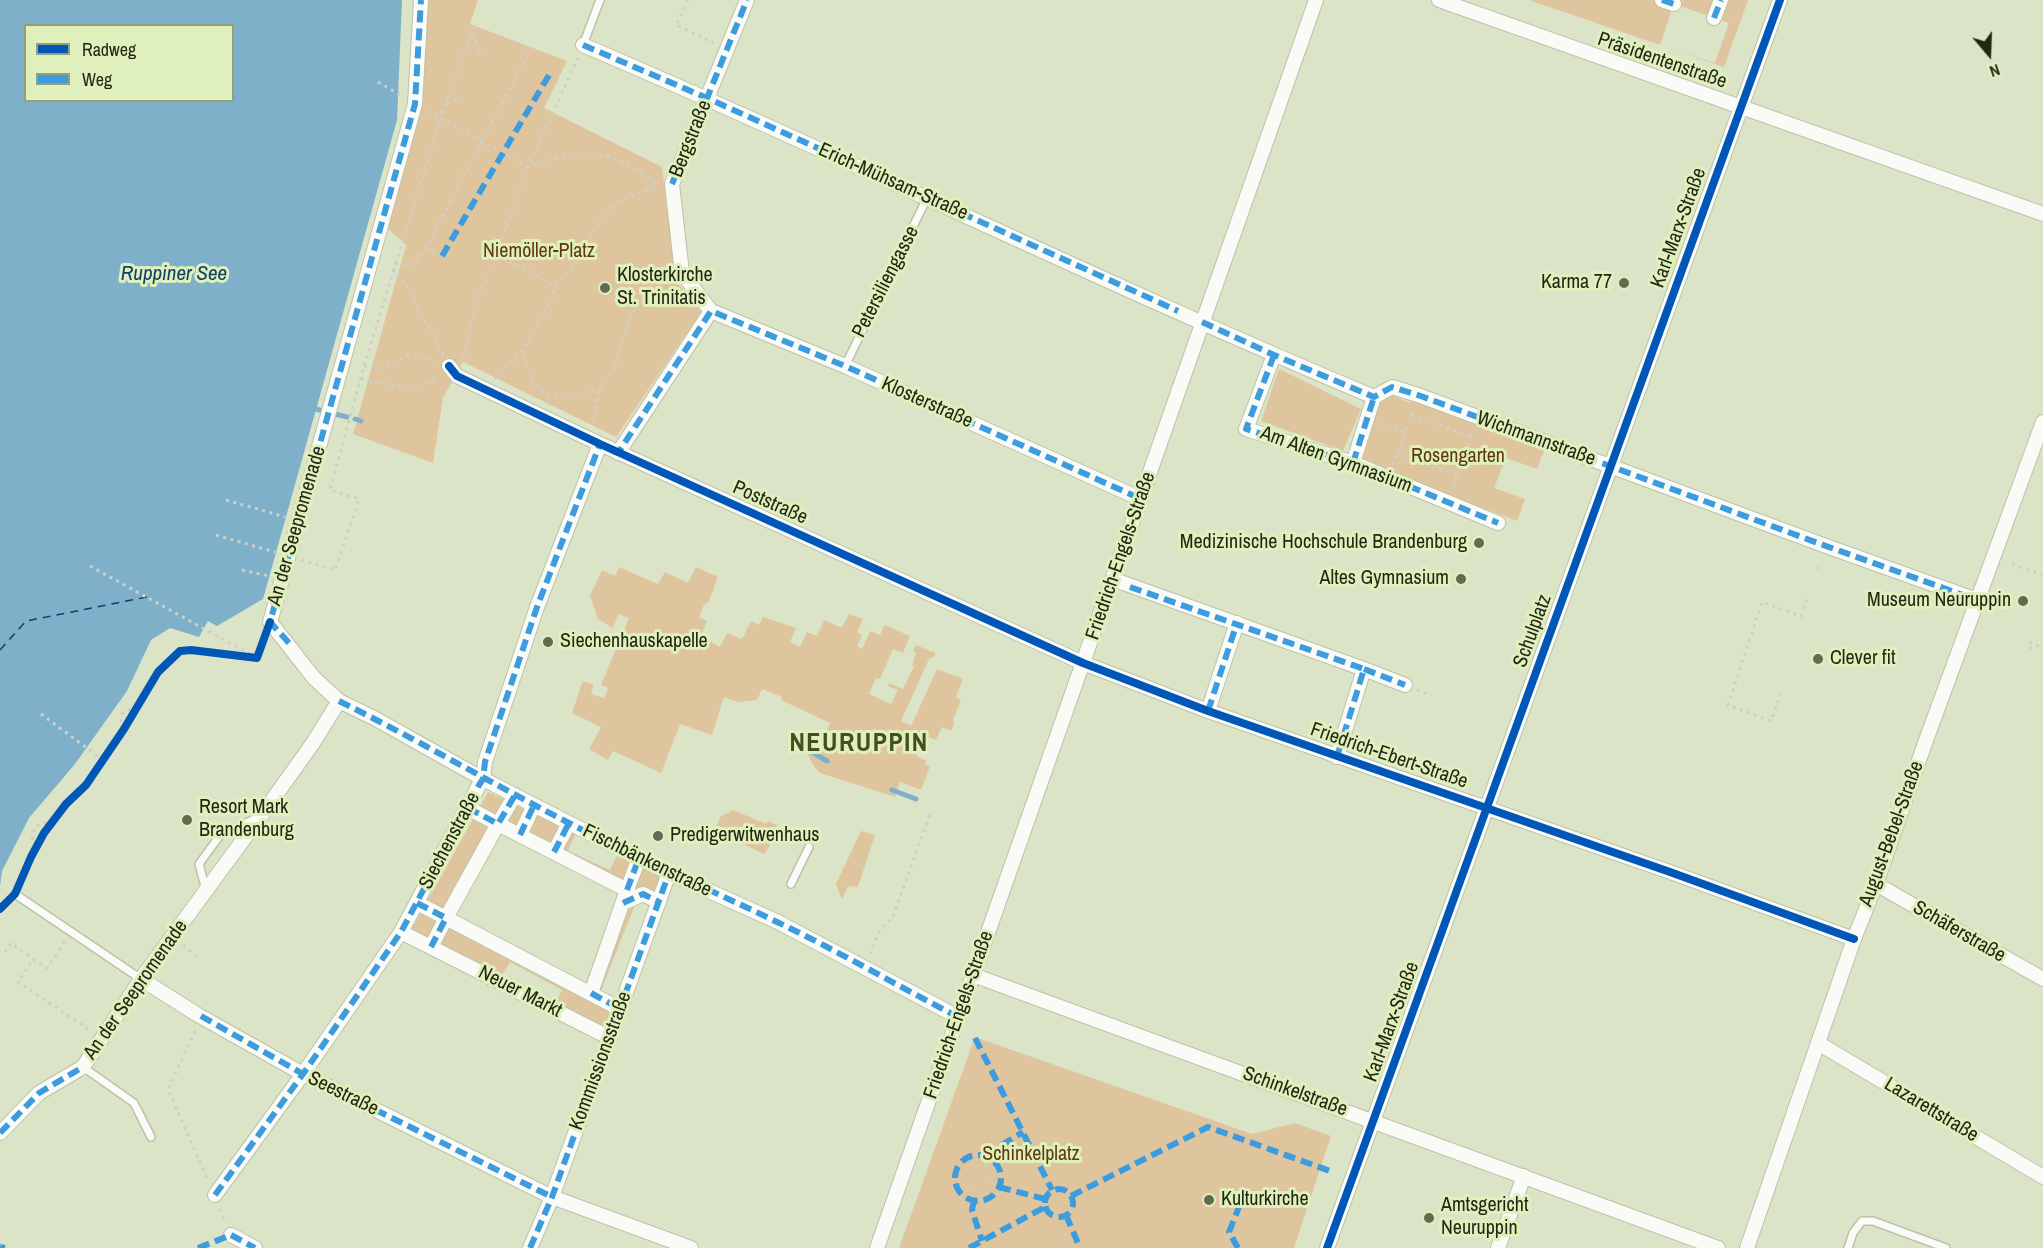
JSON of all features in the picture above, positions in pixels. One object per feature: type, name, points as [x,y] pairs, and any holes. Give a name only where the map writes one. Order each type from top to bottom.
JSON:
[{"type":"street","name":"An der Seepromenade","points":[[0,1133],[39,1093],[82,1066],[141,979],[260,817],[339,701],[314,678],[289,643],[270,622],[415,104],[421,0]]},
{"type":"street","name":"Bergstraße","points":[[711,311],[682,273],[679,240],[666,184],[707,98],[747,0]]},
{"type":"street","name":"Friedrich-Engels-Straße","points":[[877,1248],[1316,0]]},
{"type":"street","name":"Präsidentenstraße","points":[[1439,0],[2043,214]]},
{"type":"street","points":[[1662,0],[1674,4],[1671,0]]},
{"type":"street","points":[[1714,18],[1721,0]]},
{"type":"street","name":"Karl-Marx-Straße","points":[[1611,467],[1780,0]]},
{"type":"street","name":"Erich-Mühsam-Straße","points":[[583,45],[707,98],[1203,322]]},
{"type":"street","points":[[618,453],[711,311]]},
{"type":"street","name":"Klosterstraße","points":[[711,311],[845,366],[1140,499]]},
{"type":"street","points":[[1203,322],[1274,356],[1374,397],[1353,463]]},
{"type":"street","name":"Am Alten Gymnasium","points":[[1274,356],[1246,429],[1353,463],[1498,523]]},
{"type":"street","name":"Poststraße","points":[[445,369],[618,453],[1083,663]]},
{"type":"street","name":"Wichmannstraße","points":[[1374,397],[1392,387],[1418,395],[1977,600]]},
{"type":"street","name":"August-Bebel-Straße","points":[[1748,1248],[1854,939],[2043,422]]},
{"type":"street","name":"Siechenstraße","points":[[215,1196],[401,932],[483,779],[485,762],[595,442]]},
{"type":"street","name":"Schulplatz","points":[[1487,807],[1611,467]]},
{"type":"street","points":[[1112,579],[1405,685]]},
{"type":"street","points":[[1208,711],[1237,623]]},
{"type":"street","name":"Friedrich-Ebert-Straße","points":[[1083,663],[1208,711],[1487,807],[1854,939]]},
{"type":"street","points":[[1337,757],[1364,669]]},
{"type":"street","name":"Fischbänkenstraße","points":[[339,701],[569,823],[669,873],[778,922],[958,1017]]},
{"type":"street","points":[[430,947],[515,795]]},
{"type":"street","points":[[520,835],[534,805]]},
{"type":"street","name":"Karl-Marx-Straße","points":[[1327,1248],[1487,807]]},
{"type":"street","points":[[468,808],[554,852],[625,896],[643,894],[659,902]]},
{"type":"street","points":[[554,852],[569,823]]},
{"type":"street","name":"Neuer Markt","points":[[591,993],[639,858]]},
{"type":"street","name":"Kommissionsstraße","points":[[530,1248],[552,1197],[669,873]]},
{"type":"street","name":"Schäferstraße","points":[[1876,884],[2043,980]]},
{"type":"street","name":"Neuer Markt","points":[[417,903],[620,1009]]},
{"type":"street","name":"Neuer Markt","points":[[401,932],[610,1038]]},
{"type":"street","name":"Schinkelstraße","points":[[973,975],[1718,1248]]},
{"type":"street","name":"Seestraße","points":[[141,979],[303,1074],[552,1197],[691,1248]]},
{"type":"street","name":"Lazarettstraße","points":[[1818,1043],[2043,1177]]},
{"type":"street","points":[[1498,1248],[1524,1176]]},
{"type":"street","points":[[231,1235],[242,1248]]},
{"type":"street","points":[[231,1235],[255,1248]]},
{"type":"lane","points":[[583,45],[600,0]]},
{"type":"lane","name":"Petersiliengasse","points":[[845,366],[927,198]]},
{"type":"lane","points":[[206,890],[199,864],[221,834],[260,817]]},
{"type":"lane","points":[[791,884],[809,846]]},
{"type":"lane","points":[[15,894],[141,979]]},
{"type":"lane","points":[[82,1066],[134,1103],[151,1137]]},
{"type":"lane","points":[[1848,1248],[1853,1233],[1862,1221],[1874,1221],[1946,1248]]},
{"type":"path","points":[[688,0],[676,25],[727,50]]},
{"type":"path","points":[[216,535],[335,570],[359,498],[330,490],[394,266],[446,103],[475,23]]},
{"type":"path","points":[[472,32],[481,57]]},
{"type":"path","points":[[361,379],[414,389],[424,386],[464,357],[474,310],[528,166],[583,45]]},
{"type":"path","points":[[394,266],[415,264],[426,248],[530,50]]},
{"type":"path","points":[[378,82],[415,104]]},
{"type":"path","points":[[446,103],[464,99]]},
{"type":"path","points":[[441,118],[528,166],[544,160],[585,154],[611,157],[666,184]]},
{"type":"path","points":[[486,390],[523,350],[552,300],[555,286],[571,270],[592,232],[609,211],[621,200],[666,184]]},
{"type":"path","points":[[595,442],[599,389],[614,367],[629,320],[679,240]]},
{"type":"path","points":[[426,248],[442,256]]},
{"type":"path","points":[[496,255],[555,286]]},
{"type":"path","points":[[394,266],[407,286],[445,369]]},
{"type":"path","points":[[523,350],[525,367],[532,382],[543,392],[553,396],[564,396],[599,389]]},
{"type":"path","points":[[364,366],[378,368],[414,354],[424,355],[432,361]]},
{"type":"path","points":[[1389,478],[1418,395]]},
{"type":"path","points":[[1411,415],[1472,437]]},
{"type":"path","points":[[1367,418],[1405,432]]},
{"type":"path","points":[[1448,501],[1479,418]]},
{"type":"path","points":[[1397,453],[1458,475]]},
{"type":"path","points":[[226,500],[286,517]]},
{"type":"path","points":[[2012,564],[2043,575]]},
{"type":"path","points":[[90,566],[257,658]]},
{"type":"path","points":[[242,570],[269,576]]},
{"type":"path","points":[[1781,693],[1772,721],[1728,705],[1762,602],[1801,616],[1808,595]]},
{"type":"path","points":[[2031,649],[2029,642],[2043,648]]},
{"type":"path","points":[[124,729],[122,714],[127,710],[135,709]]},
{"type":"path","points":[[41,714],[103,760]]},
{"type":"path","points":[[864,968],[881,928],[892,919],[930,814]]},
{"type":"path","points":[[37,846],[32,837],[35,827],[42,822],[52,822]]},
{"type":"path","points":[[5,952],[11,943],[47,968],[71,933]]},
{"type":"path","points":[[33,959],[18,982],[102,1039]]},
{"type":"path","points":[[201,1016],[168,1089],[231,1235]]},
{"type":"path","points":[[985,1166],[991,1159]]},
{"type":"path","points":[[990,1182],[999,1187]]},
{"type":"path","points":[[974,1200],[976,1188]]},
{"type":"green space","name":"Niemöller-Platz","points":[[426,0],[478,0],[470,24],[567,61],[544,108],[662,167],[668,218],[673,232],[674,279],[701,312],[616,437],[463,362],[443,398],[433,463],[353,434],[406,245],[386,227],[419,112]]},
{"type":"green space","points":[[1529,0],[1748,0],[1724,67]],"holes":[[[1674,4],[1729,23],[1715,63],[1660,45]]]},
{"type":"green space","points":[[1279,369],[1361,409],[1343,451],[1261,421]]},
{"type":"green space","name":"Rosengarten","points":[[1393,396],[1411,403],[1413,398],[1545,448],[1537,469],[1506,458],[1494,488],[1525,499],[1517,521],[1357,459],[1375,404]]},
{"type":"green space","points":[[619,567],[658,584],[665,572],[688,583],[696,567],[718,577],[709,601],[704,605],[699,617],[707,621],[701,636],[720,647],[727,633],[742,639],[751,621],[759,625],[763,617],[796,628],[790,642],[800,647],[807,632],[817,636],[824,620],[842,628],[849,614],[863,619],[857,632],[862,635],[857,646],[862,649],[870,631],[880,635],[885,625],[910,636],[903,653],[893,649],[880,679],[876,678],[869,694],[891,704],[898,690],[888,686],[889,683],[903,689],[914,666],[912,665],[916,653],[913,652],[916,645],[935,653],[935,656],[929,659],[901,721],[911,726],[937,669],[963,679],[956,697],[961,701],[953,719],[954,724],[951,731],[942,727],[936,740],[925,736],[916,756],[927,761],[925,764],[930,766],[921,790],[900,782],[895,797],[820,773],[814,767],[805,749],[803,739],[806,730],[823,738],[830,723],[762,689],[757,700],[738,702],[724,697],[712,735],[680,724],[661,773],[613,751],[608,760],[589,749],[601,727],[572,713],[583,681],[594,685],[591,694],[604,698],[608,688],[601,685],[629,618],[618,614],[613,628],[598,619],[590,596],[602,570],[615,576]]},
{"type":"green space","points":[[488,792],[576,833],[568,851],[610,870],[618,853],[665,877],[655,906],[637,900],[600,993],[618,1000],[606,1031],[554,1006],[562,990],[510,962],[501,977],[410,932]],"holes":[[[499,824],[627,890],[591,993],[446,918]]]},
{"type":"green space","points":[[733,810],[766,824],[768,821],[777,825],[764,854],[715,830],[721,816]]},
{"type":"green space","points":[[861,831],[875,835],[858,887],[848,886],[842,900],[836,884]]},
{"type":"green space","name":"Schinkelplatz","points":[[975,1037],[1252,1134],[1295,1123],[1331,1136],[1294,1248],[899,1248]]},
{"type":"water","name":"Ruppiner See","points":[[0,0],[402,0],[397,120],[263,599],[217,626],[208,621],[199,637],[170,628],[151,640],[127,691],[75,764],[29,818],[2,871],[0,886]]},
{"type":"waterway","points":[[316,409],[323,411]]},
{"type":"waterway","points":[[335,414],[347,417]]},
{"type":"waterway","points":[[355,419],[361,421]]},
{"type":"waterway","points":[[810,751],[827,761]]},
{"type":"waterway","points":[[892,790],[916,799]]},
{"type":"ferry route","points":[[0,650],[26,621],[147,597]]},
{"type":"marked path","points":[[289,643],[270,622],[415,104],[421,0]]},
{"type":"marked path","points":[[672,184],[747,0]]},
{"type":"marked path","points":[[1662,0],[1674,4]]},
{"type":"marked path","points":[[1714,18],[1721,0]]},
{"type":"marked path","points":[[583,45],[707,98],[1178,311]]},
{"type":"marked path","points":[[442,256],[552,70]]},
{"type":"marked path","points":[[613,451],[618,453],[711,311],[845,366],[1141,499]]},
{"type":"marked path","points":[[1202,322],[1374,397],[1392,387],[1418,395],[1977,600]]},
{"type":"marked path","points":[[1274,355],[1246,429],[1353,463],[1498,523]]},
{"type":"marked path","points":[[1353,463],[1374,397]]},
{"type":"marked path","points":[[215,1195],[303,1074],[401,932],[483,779],[485,762],[537,607],[600,444]]},
{"type":"marked path","points":[[1130,587],[1364,669],[1337,757]]},
{"type":"marked path","points":[[1208,711],[1237,623]]},
{"type":"marked path","points":[[1364,669],[1405,685]]},
{"type":"marked path","points":[[339,701],[567,822],[800,933],[958,1017]]},
{"type":"marked path","points":[[468,808],[498,824],[515,795]]},
{"type":"marked path","points":[[520,835],[534,805]]},
{"type":"marked path","points":[[554,852],[569,823]]},
{"type":"marked path","points":[[627,890],[639,858]]},
{"type":"marked path","points":[[530,1248],[552,1197],[669,873]]},
{"type":"marked path","points":[[623,903],[643,894],[659,902]]},
{"type":"marked path","points":[[417,903],[446,918],[431,947]]},
{"type":"marked path","points":[[591,993],[620,1009]]},
{"type":"marked path","points":[[201,1016],[303,1074],[552,1197]]},
{"type":"marked path","points":[[975,1038],[1052,1190]]},
{"type":"marked path","points":[[0,1133],[39,1093],[83,1067]]},
{"type":"marked path","points":[[1071,1196],[1208,1127],[1330,1171]]},
{"type":"marked path","points":[[991,1159],[997,1148],[1023,1132]]},
{"type":"marked path","points":[[978,1155],[994,1162],[1001,1178],[994,1194],[978,1201],[962,1194],[955,1178],[962,1162],[978,1155]]},
{"type":"marked path","points":[[1238,1248],[1229,1232],[1249,1182]]},
{"type":"marked path","points":[[999,1187],[1045,1199]]},
{"type":"marked path","points":[[1059,1189],[1069,1193],[1073,1203],[1069,1213],[1059,1217],[1049,1213],[1045,1203],[1049,1193],[1059,1189]]},
{"type":"marked path","points":[[974,1200],[972,1210],[982,1241]]},
{"type":"marked path","points":[[969,1248],[1045,1207]]},
{"type":"marked path","points":[[1066,1215],[1080,1248]]},
{"type":"marked path","points":[[231,1235],[255,1248]]},
{"type":"marked path","points":[[198,1248],[231,1235]]},
{"type":"marked path","points":[[0,1247],[5,1248]]},
{"type":"cycle path","points":[[1327,1248],[1780,0]]},
{"type":"cycle path","points":[[449,366],[457,376],[600,444],[1083,663],[1208,711],[1670,872],[1854,939]]},
{"type":"cycle path","points":[[0,909],[15,894],[44,833],[66,804],[86,785],[124,729],[158,672],[180,651],[191,650],[257,658],[270,622]]},
{"type":"place","name":"Karma 77","points":[[1624,283]]},
{"type":"place","name":"Klosterkirche St. Trinitatis","points":[[605,288]]},
{"type":"place","name":"Medizinische Hochschule Brandenburg","points":[[1479,543]]},
{"type":"place","name":"Altes Gymnasium","points":[[1461,579]]},
{"type":"place","name":"Museum Neuruppin","points":[[2023,601]]},
{"type":"place","name":"Siechenhauskapelle","points":[[548,642]]},
{"type":"place","name":"Clever fit","points":[[1818,659]]},
{"type":"place","name":"Resort Mark Brandenburg","points":[[187,820]]},
{"type":"place","name":"Predigerwitwenhaus","points":[[658,836]]},
{"type":"place","name":"Kulturkirche","points":[[1209,1200]]},
{"type":"place","name":"Amtsgericht Neuruppin","points":[[1429,1218]]},
{"type":"district","name":"NEURUPPIN","points":[[859,744]]}]
